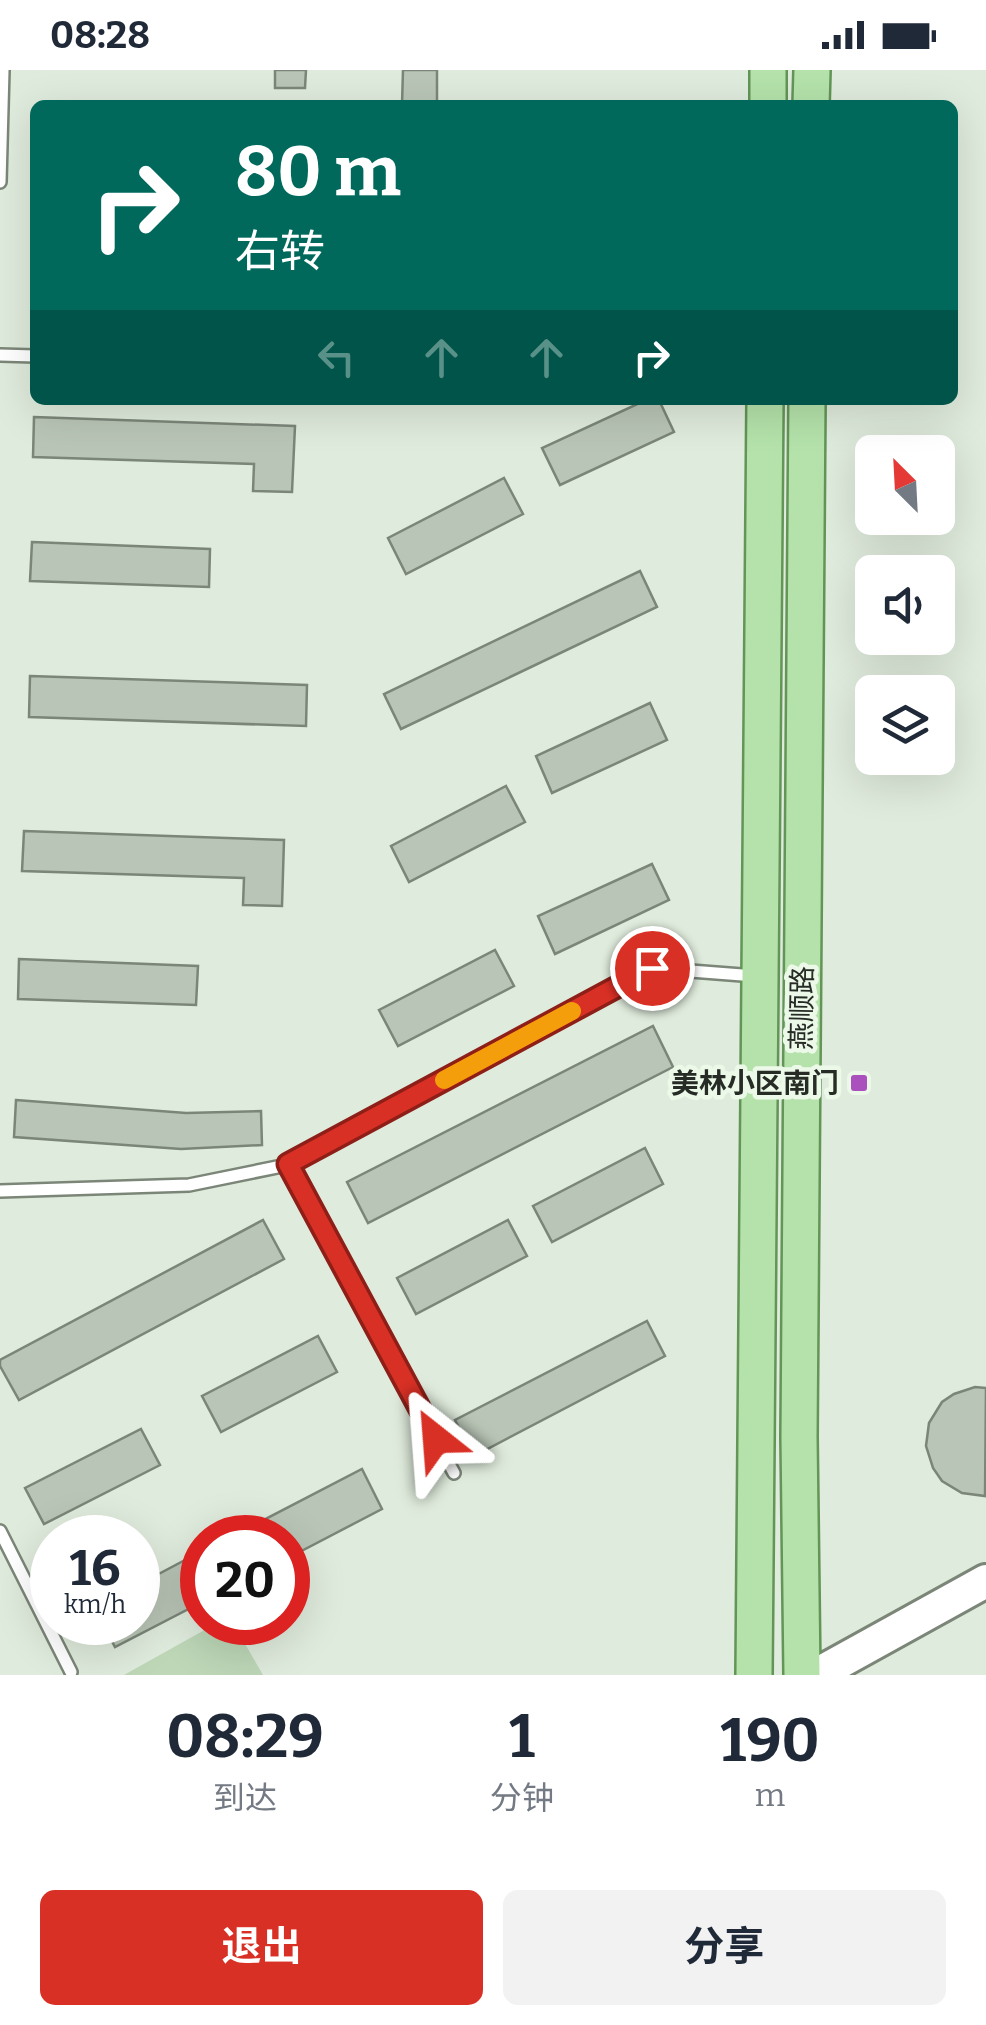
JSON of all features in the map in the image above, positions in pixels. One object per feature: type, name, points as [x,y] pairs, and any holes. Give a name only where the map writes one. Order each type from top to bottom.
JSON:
[{"type":"main road","points":[[768,70],[768,100]]},
{"type":"main road","points":[[811,100],[812,70]]},
{"type":"main road","name":"燕顺路","points":[[754,1675],[765,405]]},
{"type":"main road","name":"燕顺路","points":[[802,1675],[799,1417],[808,405]]},
{"type":"street","points":[[816,1675],[986,1580]]},
{"type":"lane","points":[[0,182],[3,70]]},
{"type":"lane","points":[[0,356],[30,356]]},
{"type":"lane","points":[[0,1190],[189,1186],[288,1164],[652,968],[759,976]]},
{"type":"lane","points":[[288,1164],[454,1473]]},
{"type":"lane","points":[[0,1532],[71,1672]]},
{"type":"green space","points":[[180,1644],[246,1645],[263,1675],[124,1675]]},
{"type":"building","points":[[275,70],[306,70],[305,88],[275,88]]},
{"type":"building","points":[[403,70],[437,70],[437,100],[402,100]]},
{"type":"building","points":[[635,405],[661,405],[674,432],[560,485],[542,448]]},
{"type":"building","points":[[34,417],[295,426],[292,492],[253,491],[254,464],[33,457]]},
{"type":"building","points":[[504,478],[523,514],[406,574],[388,538]]},
{"type":"building","points":[[32,542],[210,549],[209,587],[30,581]]},
{"type":"building","points":[[640,571],[657,607],[401,729],[384,694]]},
{"type":"building","points":[[30,676],[307,685],[306,726],[29,717]]},
{"type":"building","points":[[650,703],[667,740],[552,793],[536,756]]},
{"type":"building","points":[[506,786],[525,822],[409,882],[391,846]]},
{"type":"building","points":[[24,831],[284,840],[282,906],[243,905],[244,878],[22,871]]},
{"type":"building","points":[[652,864],[669,900],[555,954],[538,916]]},
{"type":"building","points":[[495,950],[514,986],[398,1046],[379,1010]]},
{"type":"building","points":[[19,959],[198,966],[196,1005],[18,999]]},
{"type":"building","points":[[653,1026],[673,1067],[368,1223],[347,1182]]},
{"type":"building","points":[[16,1100],[186,1113],[261,1111],[262,1145],[181,1149],[14,1137]]},
{"type":"building","points":[[645,1148],[663,1184],[552,1242],[533,1206]]},
{"type":"building","points":[[263,1220],[284,1259],[19,1400],[0,1360]]},
{"type":"building","points":[[508,1220],[527,1256],[416,1314],[397,1278]]},
{"type":"building","points":[[647,1321],[665,1356],[474,1456],[455,1420]]},
{"type":"building","points":[[318,1336],[337,1372],[221,1432],[202,1396]]},
{"type":"building","points":[[975,1387],[986,1388],[985,1496],[962,1493],[942,1481],[926,1446],[929,1423],[942,1402]]},
{"type":"building","points":[[141,1429],[160,1465],[62,1515],[39,1515],[25,1488]]},
{"type":"building","points":[[362,1469],[382,1509],[310,1547],[310,1515],[273,1515]]},
{"type":"building","points":[[180,1563],[180,1613],[160,1624],[160,1573]]},
{"type":"slow traffic","points":[[444,1080],[572,1011]]},
{"type":"place","name":"美林小区南门","points":[[859,1083]]},
{"type":"route","points":[[436,1439],[288,1164],[652,968]]}]
